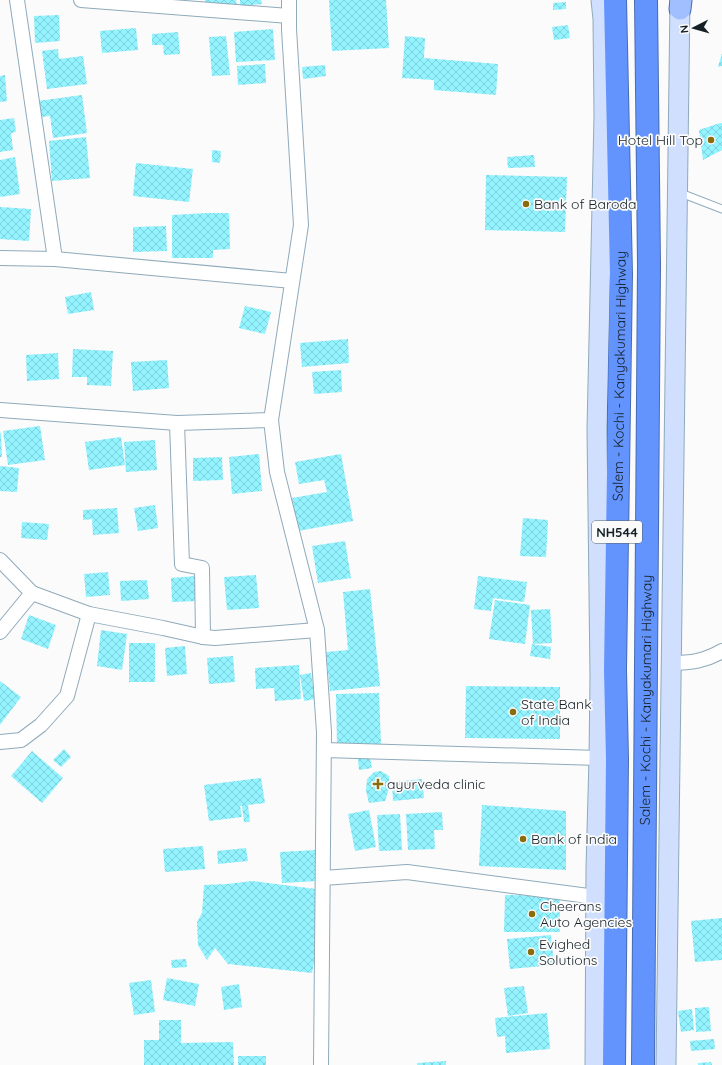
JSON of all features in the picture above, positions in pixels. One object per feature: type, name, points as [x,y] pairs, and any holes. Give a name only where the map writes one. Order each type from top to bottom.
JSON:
[{"type":"highway","name":"Salem - Kochi - Kanyakumari Highway","points":[[614,1065],[617,759],[615,670],[621,274],[615,0]]},
{"type":"highway","name":"Salem - Kochi - Kanyakumari Highway","points":[[643,1065],[649,265],[646,0]]},
{"type":"street","points":[[17,0],[55,260]]},
{"type":"street","points":[[81,0],[289,16]]},
{"type":"street","points":[[289,0],[301,225],[271,420],[277,472],[316,630],[324,732],[321,1065]]},
{"type":"street","points":[[596,1065],[596,897],[600,669],[598,429],[604,116],[603,19],[601,0]]},
{"type":"street","points":[[666,1065],[680,3]]},
{"type":"street","points":[[0,258],[55,260],[292,281]]},
{"type":"street","points":[[0,410],[177,423],[271,420]]},
{"type":"street","points":[[177,423],[182,564],[202,568],[203,637]]},
{"type":"street","points":[[0,560],[32,593],[89,614],[203,637],[216,638],[316,630]]},
{"type":"street","points":[[0,632],[32,593]]},
{"type":"street","points":[[0,742],[21,740],[41,725],[67,696],[89,614]]},
{"type":"street","points":[[671,663],[694,662],[722,651]]},
{"type":"street","points":[[324,750],[599,758]]},
{"type":"street","points":[[323,878],[407,872],[596,897]]},
{"type":"lane","points":[[678,192],[722,209]]},
{"type":"building","points":[[205,0],[236,0],[237,6],[205,8]]},
{"type":"building","points":[[240,0],[261,0],[262,4],[240,6]]},
{"type":"building","points":[[329,0],[386,0],[389,48],[332,51]]},
{"type":"building","points":[[566,2],[566,9],[553,10],[553,3]]},
{"type":"building","points":[[59,15],[60,41],[35,43],[34,16]]},
{"type":"building","points":[[568,25],[570,38],[554,40],[552,27]]},
{"type":"building","points":[[136,28],[138,50],[102,53],[100,31]]},
{"type":"building","points":[[273,29],[275,60],[236,62],[234,32]]},
{"type":"building","points":[[178,32],[180,54],[164,55],[163,45],[152,45],[152,34]]},
{"type":"building","points":[[226,36],[230,75],[212,76],[209,37]]},
{"type":"building","points":[[405,36],[425,38],[424,58],[498,64],[496,95],[434,90],[434,80],[402,78]]},
{"type":"building","points":[[58,49],[59,59],[83,56],[87,84],[47,89],[42,51]]},
{"type":"building","points":[[722,53],[722,66],[718,67]]},
{"type":"building","points":[[265,64],[266,83],[238,85],[237,66]]},
{"type":"building","points":[[325,65],[326,76],[303,79],[302,67]]},
{"type":"building","points":[[5,75],[7,101],[0,102],[0,76]]},
{"type":"building","points":[[82,95],[87,133],[53,138],[50,116],[40,117],[38,101]]},
{"type":"building","points":[[14,118],[16,132],[11,133],[13,150],[0,152],[0,120]]},
{"type":"building","name":"Hotel Hill Top","points":[[722,123],[722,150],[703,160],[699,130]]},
{"type":"building","points":[[86,137],[90,178],[52,181],[49,141]]},
{"type":"building","points":[[212,150],[221,151],[220,163],[212,162]]},
{"type":"building","points":[[534,155],[535,167],[508,168],[507,157]]},
{"type":"building","points":[[15,157],[20,194],[0,197],[0,160]]},
{"type":"building","points":[[136,163],[193,169],[189,202],[133,196]]},
{"type":"building","name":"Bank of Baroda","points":[[486,175],[567,177],[565,232],[485,230]]},
{"type":"building","points":[[0,207],[31,209],[29,241],[0,239]]},
{"type":"building","points":[[229,213],[230,249],[213,250],[213,258],[172,258],[172,215]]},
{"type":"building","points":[[166,226],[167,251],[133,252],[133,227]]},
{"type":"building","points":[[91,292],[94,310],[68,314],[65,297]]},
{"type":"building","points":[[245,306],[271,312],[265,334],[239,328]]},
{"type":"building","points":[[348,339],[349,363],[302,367],[300,343]]},
{"type":"building","points":[[73,349],[113,351],[111,386],[87,385],[87,377],[72,377]]},
{"type":"building","points":[[58,353],[59,379],[27,381],[26,355]]},
{"type":"building","points":[[167,360],[169,388],[133,391],[131,362]]},
{"type":"building","points":[[341,370],[342,392],[314,394],[312,372]]},
{"type":"building","points":[[40,426],[45,460],[8,465],[3,431]]},
{"type":"building","points":[[1,433],[2,457],[0,457]]},
{"type":"building","points":[[121,437],[125,465],[89,470],[85,442]]},
{"type":"building","points":[[155,440],[157,470],[126,472],[124,442]]},
{"type":"building","points":[[259,454],[262,491],[232,494],[229,457]]},
{"type":"building","points":[[341,454],[353,521],[298,531],[292,498],[327,492],[324,480],[299,484],[295,462]]},
{"type":"building","points":[[222,457],[223,480],[193,481],[193,458]]},
{"type":"building","points":[[0,466],[19,468],[17,492],[0,491]]},
{"type":"building","points":[[155,505],[158,528],[138,531],[134,508]]},
{"type":"building","points":[[117,508],[119,533],[93,535],[92,519],[83,520],[83,510]]},
{"type":"building","points":[[523,518],[548,520],[546,557],[520,556]]},
{"type":"building","points":[[22,522],[49,524],[47,540],[21,538]]},
{"type":"building","points":[[345,541],[351,578],[318,583],[312,546]]},
{"type":"building","points":[[108,572],[110,595],[86,597],[84,574]]},
{"type":"building","points":[[256,575],[259,608],[227,610],[224,577]]},
{"type":"building","points":[[196,576],[198,601],[172,602],[171,578]]},
{"type":"building","points":[[478,576],[527,582],[524,602],[493,598],[491,611],[474,609]]},
{"type":"building","points":[[147,580],[149,599],[121,601],[120,581]]},
{"type":"building","points":[[370,589],[380,686],[330,691],[326,652],[348,650],[343,592]]},
{"type":"building","points":[[495,600],[530,605],[525,644],[489,639]]},
{"type":"building","points":[[550,609],[552,643],[533,644],[531,610]]},
{"type":"building","points":[[29,615],[56,625],[48,649],[21,639]]},
{"type":"building","points":[[101,630],[127,634],[122,670],[97,666]]},
{"type":"building","points":[[129,643],[155,643],[155,682],[129,682]]},
{"type":"building","points":[[532,644],[551,647],[550,659],[530,656]]},
{"type":"building","points":[[185,646],[187,674],[167,676],[165,648]]},
{"type":"building","points":[[233,656],[235,682],[209,684],[207,658]]},
{"type":"building","points":[[299,665],[301,699],[275,701],[274,688],[256,689],[255,668]]},
{"type":"building","points":[[311,673],[315,699],[304,701],[300,675]]},
{"type":"building","points":[[0,681],[21,697],[0,725]]},
{"type":"building","name":"State Bank of India","points":[[466,686],[560,687],[560,739],[465,738]]},
{"type":"building","points":[[379,693],[381,744],[337,745],[336,694]]},
{"type":"building","points":[[64,749],[71,757],[61,767],[53,760]]},
{"type":"building","points":[[32,751],[63,778],[42,803],[11,776]]},
{"type":"building","points":[[370,758],[372,768],[359,770],[358,759]]},
{"type":"building","name":"ayurveda clinic","points":[[381,771],[389,776],[389,789],[385,801],[369,803],[366,791],[367,779],[374,772]]},
{"type":"building","points":[[261,778],[265,803],[248,805],[250,822],[244,822],[242,806],[240,806],[242,817],[209,821],[204,785]]},
{"type":"building","points":[[422,779],[424,798],[393,801],[392,782]]},
{"type":"building","name":"Bank of India","points":[[482,805],[566,811],[566,870],[479,866]]},
{"type":"building","points":[[369,810],[376,847],[355,851],[348,814]]},
{"type":"building","points":[[442,812],[443,830],[434,830],[435,849],[408,850],[406,814]]},
{"type":"building","points":[[400,814],[402,850],[379,851],[377,815]]},
{"type":"building","points":[[203,846],[205,869],[165,872],[163,849]]},
{"type":"building","points":[[246,848],[248,861],[218,864],[217,851]]},
{"type":"building","points":[[316,850],[318,881],[282,883],[280,852]]},
{"type":"building","points":[[252,881],[316,889],[317,946],[312,973],[228,964],[215,948],[207,960],[198,945],[197,922],[202,913],[204,885]]},
{"type":"building","name":"Cheerans Auto Agencies","points":[[505,895],[560,896],[560,932],[504,932]]},
{"type":"building","points":[[722,918],[722,960],[695,962],[691,921]]},
{"type":"building","name":"Evighed Solutions","points":[[551,935],[554,965],[510,969],[507,939]]},
{"type":"building","points":[[186,959],[187,967],[172,968],[171,960]]},
{"type":"building","points":[[167,978],[199,984],[195,1006],[163,1000]]},
{"type":"building","points":[[151,980],[155,1012],[134,1015],[129,983]]},
{"type":"building","points":[[239,984],[242,1007],[224,1010],[221,987]]},
{"type":"building","points":[[524,986],[528,1013],[508,1016],[504,988]]},
{"type":"building","points":[[709,1007],[711,1031],[696,1032],[695,1008]]},
{"type":"building","points":[[692,1009],[694,1030],[681,1032],[678,1011]]},
{"type":"building","points":[[547,1013],[550,1049],[506,1053],[505,1036],[497,1037],[495,1018]]},
{"type":"building","points":[[159,1020],[181,1020],[181,1043],[233,1042],[234,1065],[144,1065],[144,1040],[159,1040]]},
{"type":"building","points":[[714,1039],[715,1049],[691,1051],[690,1041]]},
{"type":"building","points":[[238,1056],[266,1056],[266,1065],[238,1065]]},
{"type":"building","points":[[446,1061],[446,1065],[417,1065],[417,1063]]},
{"type":"building","points":[[711,1062],[712,1065],[698,1065],[698,1063]]},
{"type":"place","name":"Hotel Hill Top","points":[[711,140]]},
{"type":"place","name":"Bank of Baroda","points":[[526,204]]},
{"type":"place","name":"State Bank of India","points":[[513,712]]},
{"type":"place","name":"ayurveda clinic","points":[[378,784]]},
{"type":"place","name":"Bank of India","points":[[523,839]]},
{"type":"place","name":"Cheerans Auto Agencies","points":[[532,914]]},
{"type":"place","name":"Evighed Solutions","points":[[531,952]]}]
